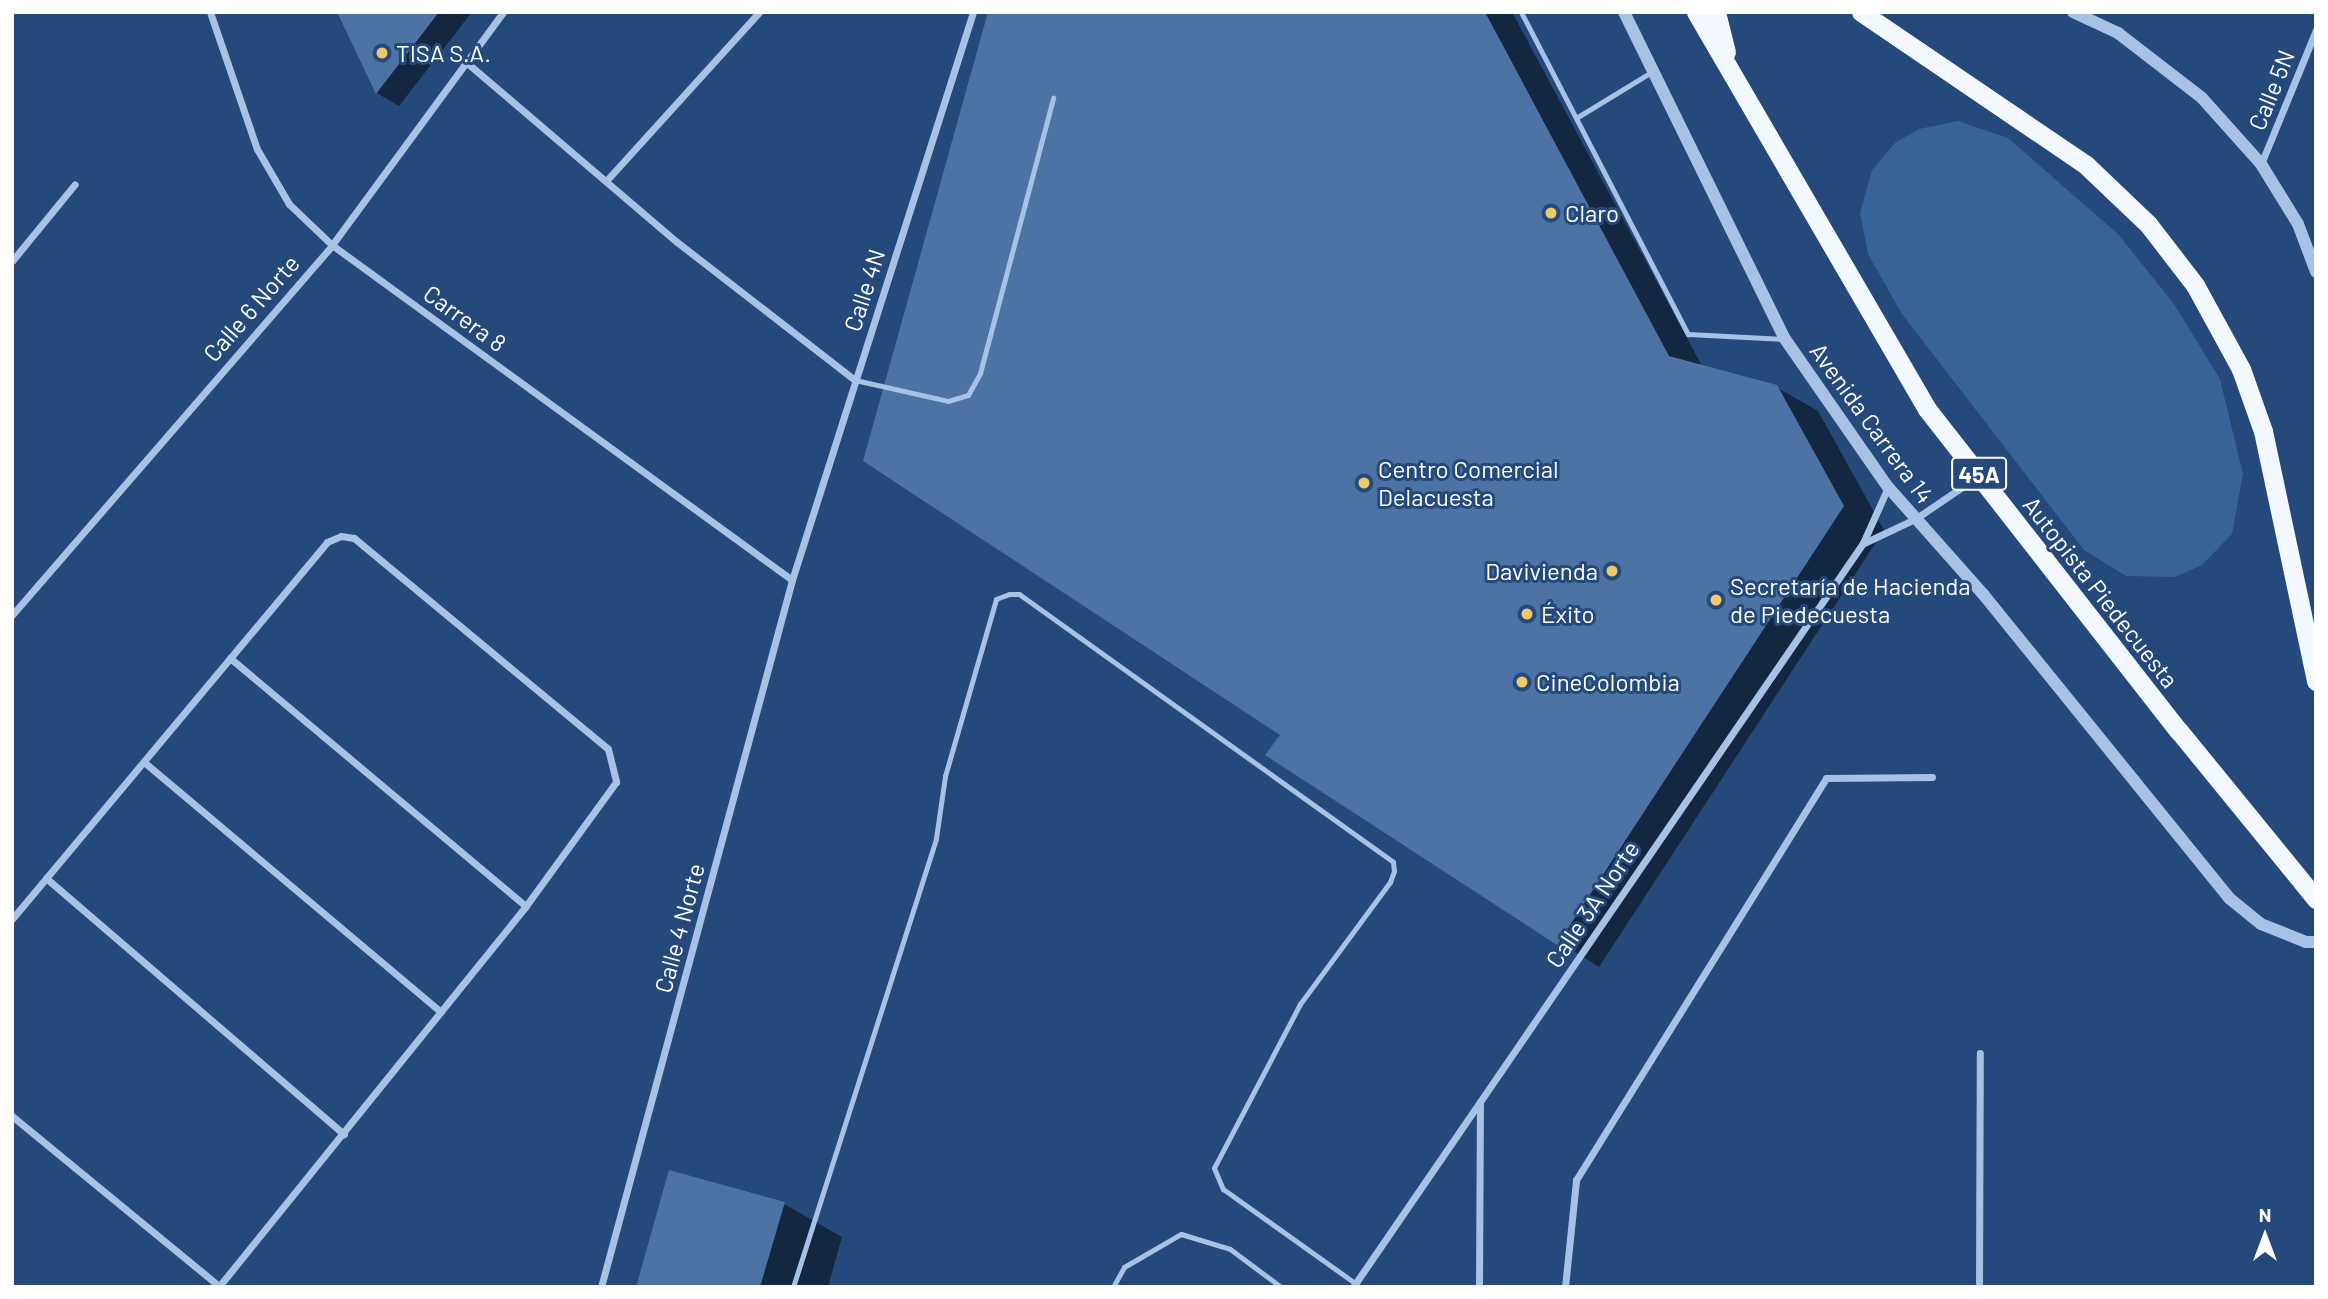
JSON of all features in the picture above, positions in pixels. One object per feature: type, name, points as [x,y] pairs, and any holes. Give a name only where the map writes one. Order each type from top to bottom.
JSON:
[{"type":"highway","name":"Autopista Piedecuesta","points":[[1696,12],[1927,409],[2179,731],[2316,899]]},
{"type":"highway","points":[[1716,12],[1732,75]]},
{"type":"highway","points":[[1861,12],[2086,165],[2148,225],[2194,285],[2241,369],[2263,431],[2316,681]]},
{"type":"street","name":"Carrera 8","points":[[209,12],[257,149],[289,204],[332,245],[792,580]]},
{"type":"street","name":"Calle 6 Norte","points":[[12,615],[332,245],[503,12]]},
{"type":"street","points":[[606,181],[759,12]]},
{"type":"street","name":"Calle 4N","points":[[792,580],[973,12]]},
{"type":"street","name":"Avenida Carrera 14","points":[[1624,12],[1785,339],[1888,487],[1983,594],[2229,898],[2261,924],[2306,942],[2316,942]]},
{"type":"street","points":[[2073,12],[2118,33],[2202,97],[2261,164],[2298,225],[2316,272]]},
{"type":"street","name":"Calle 5N","points":[[2261,164],[2316,30]]},
{"type":"street","points":[[466,62],[677,242],[855,380]]},
{"type":"street","points":[[12,261],[75,184]]},
{"type":"street","points":[[1863,543],[1915,519],[1954,489],[1980,475]]},
{"type":"street","name":"Calle 3A Norte","points":[[1354,1285],[1863,543],[1888,487]]},
{"type":"street","points":[[12,919],[327,542],[341,536],[354,538],[608,749],[616,782],[526,906],[219,1287],[12,1116]]},
{"type":"street","name":"Calle 4 Norte","points":[[601,1287],[792,580]]},
{"type":"street","points":[[230,658],[526,906]]},
{"type":"street","points":[[144,761],[441,1012]]},
{"type":"street","points":[[1565,1287],[1576,1180],[1826,778],[1932,777]]},
{"type":"street","points":[[46,878],[344,1134]]},
{"type":"street","points":[[1979,1287],[1980,1053]]},
{"type":"street","points":[[1479,1287],[1480,1101]]},
{"type":"lane","points":[[1521,12],[1688,334],[1785,339]]},
{"type":"lane","points":[[1576,118],[1653,71]]},
{"type":"lane","points":[[855,380],[947,401],[968,395],[980,373],[1053,97]]},
{"type":"lane","points":[[793,1287],[936,838],[945,776],[996,599],[1009,594],[1020,594],[1393,862],[1394,871],[1390,882],[1300,1004],[1214,1168],[1223,1189],[1354,1285]]},
{"type":"lane","points":[[1113,1287],[1124,1268],[1181,1234],[1230,1249],[1281,1287]]},
{"type":"shaded area","points":[[1958,121],[2008,138],[2118,234],[2174,304],[2220,379],[2243,474],[2232,534],[2202,565],[2175,577],[2126,576],[2084,550],[1902,314],[1868,254],[1860,213],[1872,170],[1896,142],[1919,129]]},
{"type":"building","name":"TISA S.A.","points":[[337,12],[439,12],[376,94]]},
{"type":"building","name":"Centro Comercial Delacuesta","points":[[988,12],[1485,12],[1669,356],[1777,385],[1844,506],[1557,945],[1265,755],[1280,735],[863,461]]},
{"type":"building","points":[[669,1170],[785,1202],[760,1287],[636,1287]]},
{"type":"place","name":"TISA S.A.","points":[[382,53]]},
{"type":"place","name":"Claro","points":[[1551,213]]},
{"type":"place","name":"Centro Comercial Delacuesta","points":[[1364,483]]},
{"type":"place","name":"Davivienda","points":[[1612,571]]},
{"type":"place","name":"Secretaría de Hacienda de Piedecuesta","points":[[1716,600]]},
{"type":"place","name":"Éxito","points":[[1527,614]]},
{"type":"place","name":"CineColombia","points":[[1522,682]]}]
